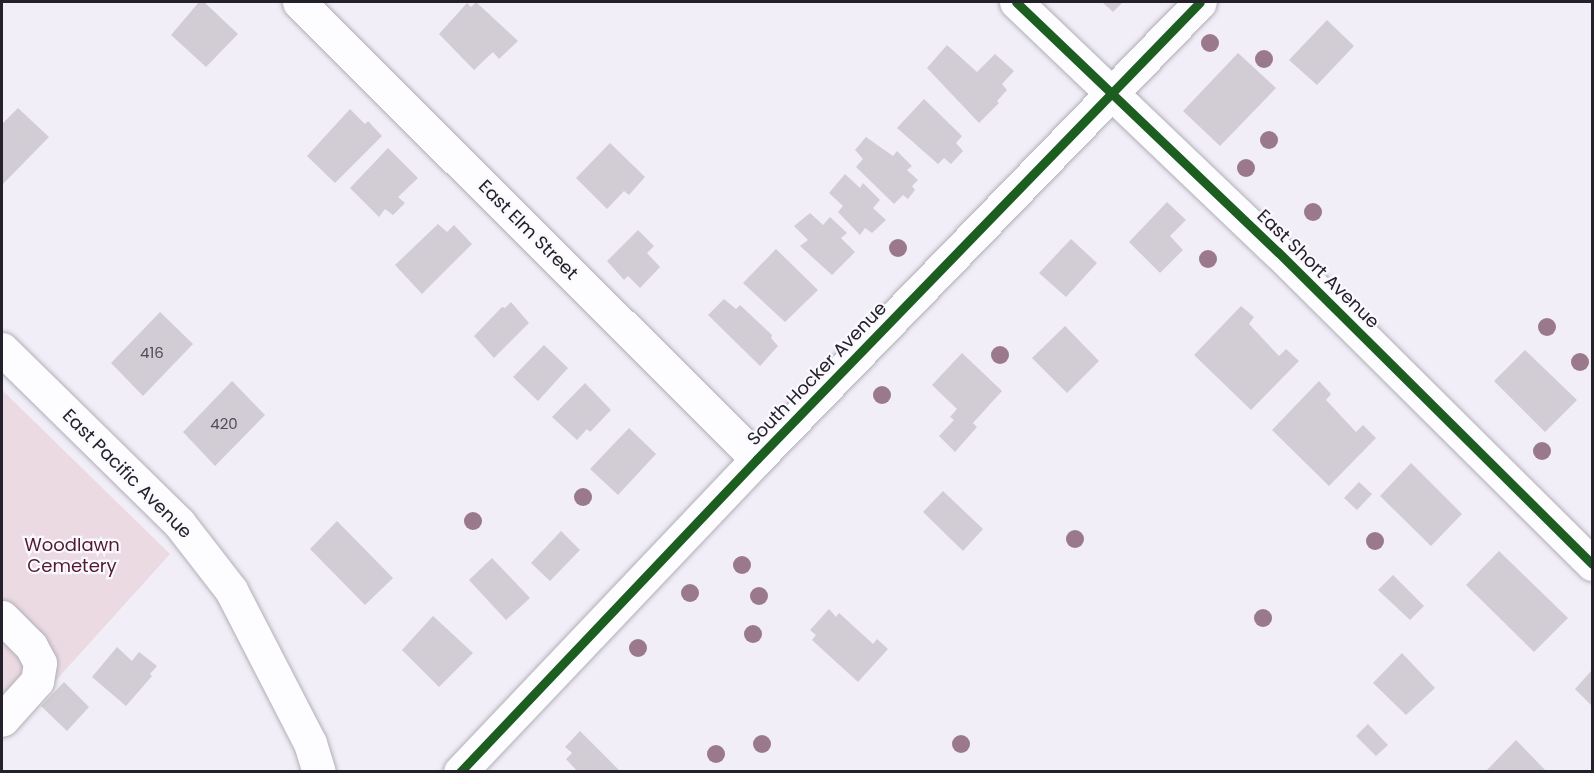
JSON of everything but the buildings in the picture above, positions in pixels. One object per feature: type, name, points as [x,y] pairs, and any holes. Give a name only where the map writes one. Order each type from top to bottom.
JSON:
[{"type":"street","name":"East Elm Street","points":[[299,2],[757,459]]},
{"type":"street","name":"East Short Avenue","points":[[1016,2],[1278,252],[1593,564]]},
{"type":"street","name":"South Hocker Avenue","points":[[460,771],[757,459],[1200,2]]},
{"type":"street","name":"East Pacific Avenue","points":[[2,349],[179,523],[231,590],[310,742],[319,771]]},
{"type":"street","points":[[2,617],[31,646],[40,663],[37,681],[4,717]]},
{"type":"green space","name":"Woodlawn Cemetery","points":[[2,390],[170,554],[2,740]]},
{"type":"cycle path","points":[[1016,2],[1278,252],[1592,564]]},
{"type":"cycle path","points":[[460,772],[757,459],[1200,2]]}]
